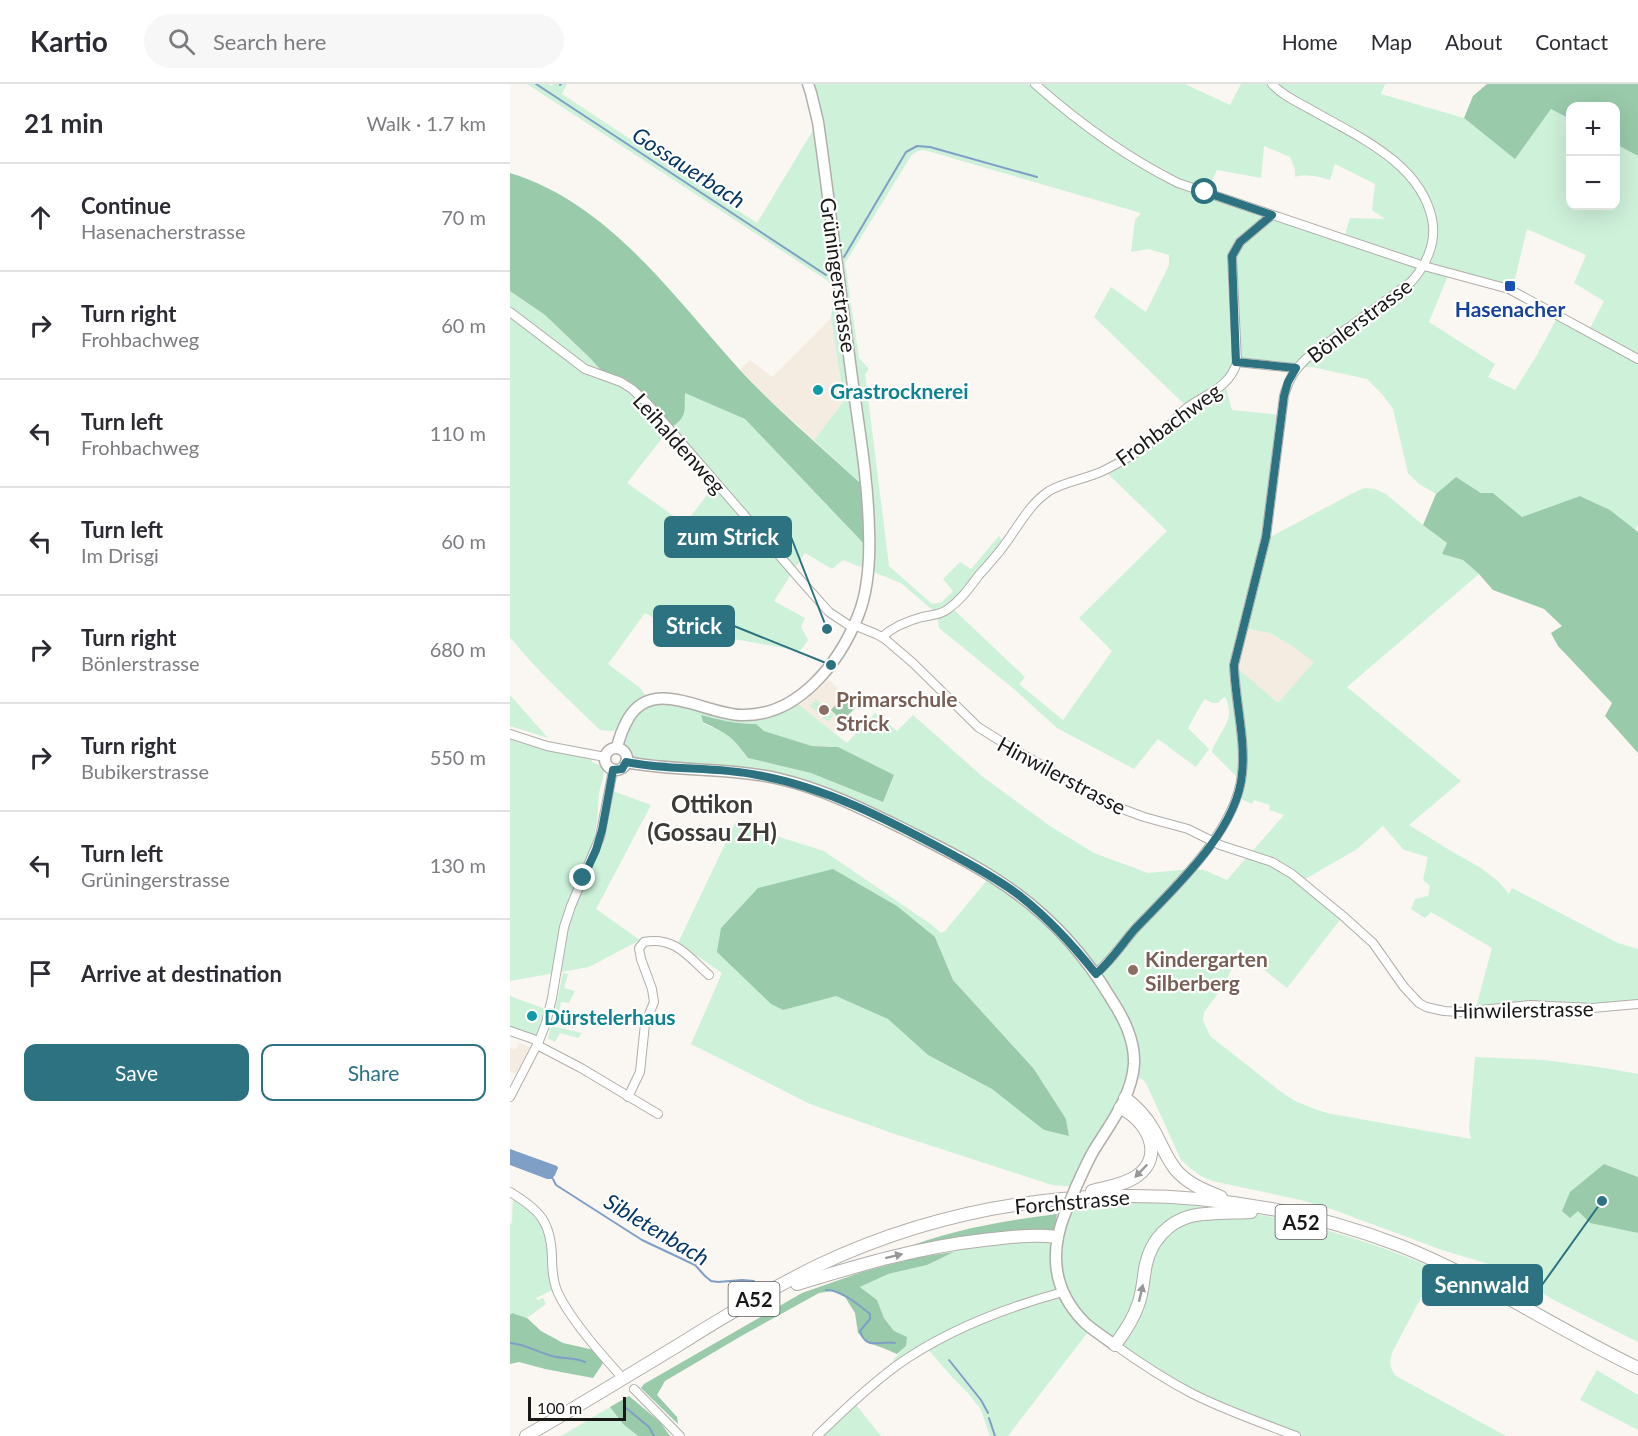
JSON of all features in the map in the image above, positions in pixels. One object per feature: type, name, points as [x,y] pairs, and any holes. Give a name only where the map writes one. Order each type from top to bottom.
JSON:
[{"type":"highway","points":[[1058,1199],[1122,1183],[1136,1177],[1146,1167],[1151,1154],[1149,1138],[1138,1120],[1122,1103]]},
{"type":"highway","points":[[1122,1103],[1137,1108],[1147,1120],[1168,1159],[1183,1177],[1201,1188],[1236,1203]]},
{"type":"highway","name":"Forchstrasse","points":[[526,1436],[757,1298],[834,1258],[886,1238],[949,1218],[1012,1205],[1105,1196],[1185,1197],[1236,1203],[1284,1211],[1334,1224],[1412,1251],[1474,1280],[1638,1368]]},
{"type":"highway","name":"Forchstrasse","points":[[541,1436],[748,1311],[797,1284],[853,1258],[913,1236],[970,1221],[1021,1211],[1078,1204],[1140,1202],[1188,1204],[1251,1212],[1341,1233],[1420,1262],[1638,1376]]},
{"type":"highway","points":[[1115,1345],[1137,1308],[1150,1251],[1166,1230],[1180,1220],[1192,1216],[1251,1212]]},
{"type":"highway","points":[[797,1284],[870,1262],[935,1247],[1012,1237],[1042,1235],[1058,1237]]},
{"type":"main road","name":"Grüningerstrasse","points":[[617,748],[631,715],[641,704],[652,699],[668,699],[741,715],[762,713],[783,705],[802,693],[828,669],[854,627],[863,603],[868,577],[869,549],[867,485],[818,122],[808,84]]},
{"type":"main road","points":[[617,748],[623,751],[626,762],[622,769],[613,770],[606,765],[605,757],[611,749],[617,748]]},
{"type":"main road","points":[[626,762],[668,768],[754,774],[781,779],[813,789],[848,803],[988,874],[1038,910],[1066,938],[1096,974],[1124,1019],[1133,1048],[1132,1077],[1122,1103],[1094,1151],[1064,1216],[1058,1237],[1056,1265],[1063,1292],[1073,1309],[1084,1322],[1115,1345]]},
{"type":"street","points":[[1035,84],[1081,122],[1145,166],[1178,183],[1424,266],[1509,289],[1638,359]]},
{"type":"street","name":"Bönlerstrasse","points":[[1096,974],[1214,842],[1235,801],[1242,778],[1243,759],[1234,665],[1266,537],[1284,396],[1288,382],[1296,368],[1307,358],[1415,278],[1424,266],[1433,236],[1433,224],[1425,198],[1413,180],[1394,161],[1370,144],[1285,95],[1272,84]]},
{"type":"street","name":"Frohbachweg","points":[[882,637],[901,624],[949,609],[1005,544],[1038,500],[1059,486],[1090,477],[1144,447],[1160,436],[1187,407],[1225,384],[1236,362],[1232,256],[1240,242],[1272,215]]},
{"type":"street","name":"Leihaldenweg","points":[[510,312],[585,369],[626,386],[648,404],[811,592],[835,616],[854,627]]},
{"type":"street","points":[[1236,362],[1296,368]]},
{"type":"street","name":"Hinwilerstrasse","points":[[854,627],[882,637],[913,663],[974,724],[993,738],[1118,807],[1144,817],[1183,827],[1232,850],[1272,862],[1287,870],[1370,939],[1404,987],[1426,1007],[1460,1012],[1530,1005],[1592,1008],[1638,1004]]},
{"type":"street","points":[[510,734],[547,746],[605,757]]},
{"type":"street","points":[[510,1097],[538,1043],[550,1007],[564,927],[574,897],[598,844],[604,824],[613,770]]},
{"type":"street","points":[[628,1097],[640,1072],[645,1024],[654,1002],[639,948],[644,942],[656,939],[676,945],[709,975]]},
{"type":"street","points":[[510,1031],[538,1043],[658,1114]]},
{"type":"street","points":[[510,1192],[533,1209],[547,1226],[551,1238],[553,1275],[559,1294],[590,1340],[619,1374]]},
{"type":"street","points":[[817,1436],[866,1390],[897,1365],[932,1344],[959,1329],[1009,1308],[1063,1292]]},
{"type":"street","points":[[1115,1345],[1159,1375],[1194,1394],[1296,1436]]},
{"type":"street","points":[[634,1389],[680,1436]]},
{"type":"shaded area","points":[[831,318],[844,401],[814,440],[762,393],[740,369],[750,360],[772,377]]},
{"type":"shaded area","points":[[1243,628],[1270,633],[1315,662],[1278,703],[1234,665]]},
{"type":"shaded area","points":[[829,680],[856,708],[834,732],[798,707]]},
{"type":"shaded area","points":[[519,1043],[530,1047],[516,1074],[510,1072],[510,1048],[516,1049]]},
{"type":"green space","points":[[527,84],[552,86],[553,84],[567,84],[562,94],[757,223],[818,122],[808,84],[1185,84],[1230,105],[1241,84],[1385,84],[1381,94],[1464,118],[1515,158],[1551,109],[1566,117],[1566,210],[1620,210],[1620,146],[1638,156],[1638,525],[1635,530],[1610,510],[1580,496],[1522,517],[1493,493],[1481,493],[1456,477],[1436,494],[1419,484],[1408,473],[1393,409],[1367,379],[1312,367],[1295,368],[1237,362],[1225,384],[1232,410],[1281,415],[1267,537],[1357,491],[1365,488],[1375,489],[1386,494],[1447,543],[1442,554],[1463,560],[1479,574],[1347,687],[1461,781],[1409,825],[1481,868],[1499,882],[1509,894],[1512,888],[1618,943],[1638,949],[1638,1004],[1475,1011],[1492,948],[1431,912],[1425,918],[1411,909],[1415,899],[1428,896],[1430,886],[1423,880],[1428,857],[1404,850],[1383,826],[1357,849],[1302,881],[1343,916],[1287,988],[1238,949],[1226,983],[1204,1012],[1203,1020],[1210,1036],[1295,1101],[1327,1113],[1471,1139],[1469,1129],[1475,1057],[1544,1060],[1638,1074],[1638,1177],[1604,1164],[1578,1211],[1590,1223],[1638,1233],[1638,1342],[1552,1299],[1505,1269],[1442,1250],[1334,1210],[1301,1200],[1212,1181],[1201,1176],[1181,1160],[1146,1083],[1142,1079],[1132,1077],[1076,1187],[1052,1185],[810,1104],[691,1044],[722,973],[678,943],[735,823],[824,851],[941,933],[988,879],[928,841],[781,779],[627,759],[621,750],[623,728],[612,731],[600,730],[520,650],[510,637],[510,291],[545,315],[607,377],[685,392],[745,419],[869,549],[867,485],[859,482],[814,440],[844,401],[831,318],[834,299],[832,287],[828,281]],"holes":[[[1264,146],[1290,157],[1295,177],[1308,175],[1330,180],[1335,164],[1375,184],[1372,210],[1385,219],[1350,218],[1344,238],[1206,192],[1217,170],[1261,178]],[[924,150],[1141,213],[1135,220],[1131,252],[1148,249],[1169,255],[1169,265],[1146,312],[1111,287],[1094,317],[1187,407],[1144,447],[1104,470],[1167,531],[1079,618],[1112,651],[1063,720],[1019,684],[1025,677],[951,607],[1005,544],[999,536],[971,569],[960,562],[943,579],[953,591],[942,602],[932,604],[889,566],[865,374],[869,369],[859,358],[845,263],[911,156],[917,151]],[[1527,229],[1586,255],[1574,283],[1604,301],[1588,332],[1558,316],[1515,390],[1488,377],[1495,364],[1429,322],[1449,273],[1513,287]],[[670,428],[716,483],[685,524],[627,483]],[[805,553],[832,569],[843,560],[901,583],[937,614],[939,628],[1014,689],[1057,728],[1134,769],[1158,739],[1196,767],[1209,749],[1188,728],[1205,699],[1218,703],[1224,697],[1229,717],[1212,752],[1236,776],[1242,778],[1237,797],[1252,804],[1254,800],[1270,805],[1269,810],[1284,815],[1227,880],[1204,870],[1148,873],[1094,853],[1050,826],[983,777],[913,715],[897,731],[875,713],[847,743],[793,700],[741,715],[649,700],[640,688],[608,664],[645,613],[662,623],[679,629],[800,651],[808,640],[801,627],[805,618],[774,601]],[[1244,628],[1270,633],[1314,662],[1278,703],[1234,665]],[[701,716],[727,722],[756,724],[764,731],[812,746],[832,746],[894,776],[883,802],[811,773],[748,758],[733,740],[703,723]],[[833,869],[897,906],[935,937],[953,980],[1034,1069],[1066,1119],[1069,1136],[1044,1130],[992,1089],[928,1055],[889,1019],[836,996]]]},
{"type":"green space","points":[[1487,84],[1638,84],[1638,156],[1620,146],[1620,102],[1566,102],[1566,117],[1551,109],[1515,159],[1464,118],[1473,96]]},
{"type":"green space","points":[[510,173],[546,187],[579,206],[609,229],[637,255],[768,398],[859,482],[867,485],[869,549],[745,419],[685,393],[685,409],[682,417],[670,428],[648,404],[607,377],[545,315],[510,291]]},
{"type":"green space","points":[[1456,477],[1481,493],[1493,493],[1522,517],[1580,496],[1610,510],[1638,532],[1638,753],[1605,716],[1612,703],[1558,646],[1551,633],[1562,626],[1544,609],[1493,590],[1463,560],[1442,554],[1447,543],[1423,525],[1436,494]]},
{"type":"green space","points":[[510,695],[548,738],[510,726]]},
{"type":"green space","points":[[843,697],[855,708],[842,721],[831,710]]},
{"type":"green space","points":[[816,699],[834,715],[828,722],[810,706]]},
{"type":"green space","points":[[701,715],[756,724],[764,731],[812,746],[838,747],[894,775],[883,802],[811,773],[748,758],[728,736],[703,722]]},
{"type":"green space","points":[[510,734],[592,760],[601,767],[603,776],[596,829],[590,851],[594,856],[610,790],[651,805],[596,909],[640,940],[589,967],[510,981]]},
{"type":"green space","points":[[833,869],[897,906],[935,937],[953,980],[1034,1069],[1066,1119],[1069,1136],[1044,1130],[992,1089],[928,1055],[888,1019],[836,996],[783,1010],[771,1004],[717,952],[721,928],[758,888]]},
{"type":"green space","points":[[563,973],[568,974],[564,988],[575,991],[569,1003],[561,1002],[559,1012],[565,1014],[562,1021],[556,1022],[553,1019]]},
{"type":"green space","points":[[510,996],[545,1009],[536,1036],[510,1028]]},
{"type":"green space","points":[[551,1026],[582,1033],[578,1038],[560,1033],[555,1042],[548,1038]]},
{"type":"green space","points":[[1604,1164],[1638,1177],[1638,1233],[1590,1223],[1578,1211],[1570,1218],[1562,1211],[1570,1192]]},
{"type":"green space","points":[[513,1194],[541,1217],[556,1288],[536,1298],[538,1300],[543,1298],[546,1304],[527,1318],[512,1313],[510,1315],[510,1224],[512,1223]]},
{"type":"green space","points":[[1127,1202],[1208,1207],[1285,1220],[1360,1240],[1436,1269],[1393,1351],[1390,1361],[1392,1370],[1396,1376],[1506,1436],[1296,1436],[1210,1402],[1091,1328],[1008,1436],[990,1436],[981,1410],[926,1347],[897,1365],[893,1360],[906,1346],[884,1318],[877,1300],[860,1287],[888,1274],[927,1265],[954,1252],[958,1243],[1057,1237],[1069,1205]]},
{"type":"green space","points":[[1057,1214],[1054,1230],[1004,1233],[898,1251],[936,1237],[976,1227]]},
{"type":"green space","points":[[954,1252],[927,1265],[888,1274],[860,1287],[877,1300],[884,1318],[894,1331],[907,1337],[906,1346],[897,1354],[869,1343],[858,1333],[855,1313],[845,1297],[832,1291],[819,1293],[665,1381],[657,1395],[677,1417],[678,1424],[641,1388],[644,1384],[802,1293],[862,1272],[919,1257]]},
{"type":"green space","points":[[512,1313],[527,1318],[541,1331],[563,1343],[594,1350],[603,1363],[593,1378],[519,1362],[510,1364],[510,1315]]},
{"type":"green space","points":[[1597,1370],[1638,1395],[1638,1430],[1580,1400]]},
{"type":"green space","points":[[629,1396],[660,1422],[670,1436],[638,1436],[623,1424],[610,1407]]},
{"type":"green space","points":[[853,1401],[881,1436],[817,1436]]},
{"type":"green space","points":[[610,1407],[623,1424],[638,1436],[561,1436]]},
{"type":"water","points":[[510,1149],[557,1166],[555,1175],[552,1179],[547,1179],[510,1165]]},
{"type":"waterway","name":"Gossauerbach","points":[[536,84],[826,275]]},
{"type":"waterway","name":"Gossauerbach","points":[[844,257],[906,152],[917,146],[930,147],[1037,177]]},
{"type":"waterway","name":"Sibletenbach","points":[[553,1179],[556,1185],[642,1240],[695,1265],[711,1281],[754,1281]]},
{"type":"waterway","name":"Sibletenbach","points":[[826,1290],[843,1295],[870,1314],[870,1319],[860,1331],[866,1341],[895,1343]]},
{"type":"waterway","points":[[510,1343],[552,1356],[585,1362]]},
{"type":"waterway","name":"Sibletenbach","points":[[949,1360],[981,1400],[988,1413]]},
{"type":"waterway","points":[[626,1408],[649,1427],[654,1436]]},
{"type":"waterway","name":"Sibletenbach","points":[[989,1418],[995,1436]]},
{"type":"place","name":"Hasenacher","points":[[1510,286]]},
{"type":"place","name":"Grastrocknerei","points":[[818,390]]},
{"type":"place","name":"zum Strick","points":[[827,629]]},
{"type":"place","name":"Strick","points":[[831,665]]},
{"type":"place","name":"Primarschule Strick","points":[[824,710]]},
{"type":"place","name":"Kindergarten Silberberg","points":[[1133,970]]},
{"type":"place","name":"Dürstelerhaus","points":[[532,1016]]},
{"type":"place","name":"Sennwald","points":[[1602,1201]]},
{"type":"district","name":"Ottikon (Gossau ZH)","points":[[712,817]]},
{"type":"route","points":[[583,878],[602,830],[613,770],[622,769],[626,762],[668,768],[754,774],[781,779],[848,803],[928,841],[988,874],[1038,910],[1066,938],[1096,974],[1172,891],[1219,835],[1235,801],[1242,778],[1243,759],[1234,665],[1266,537],[1284,396],[1288,382],[1296,368],[1236,362],[1232,256],[1240,242],[1272,215],[1205,192]]}]
